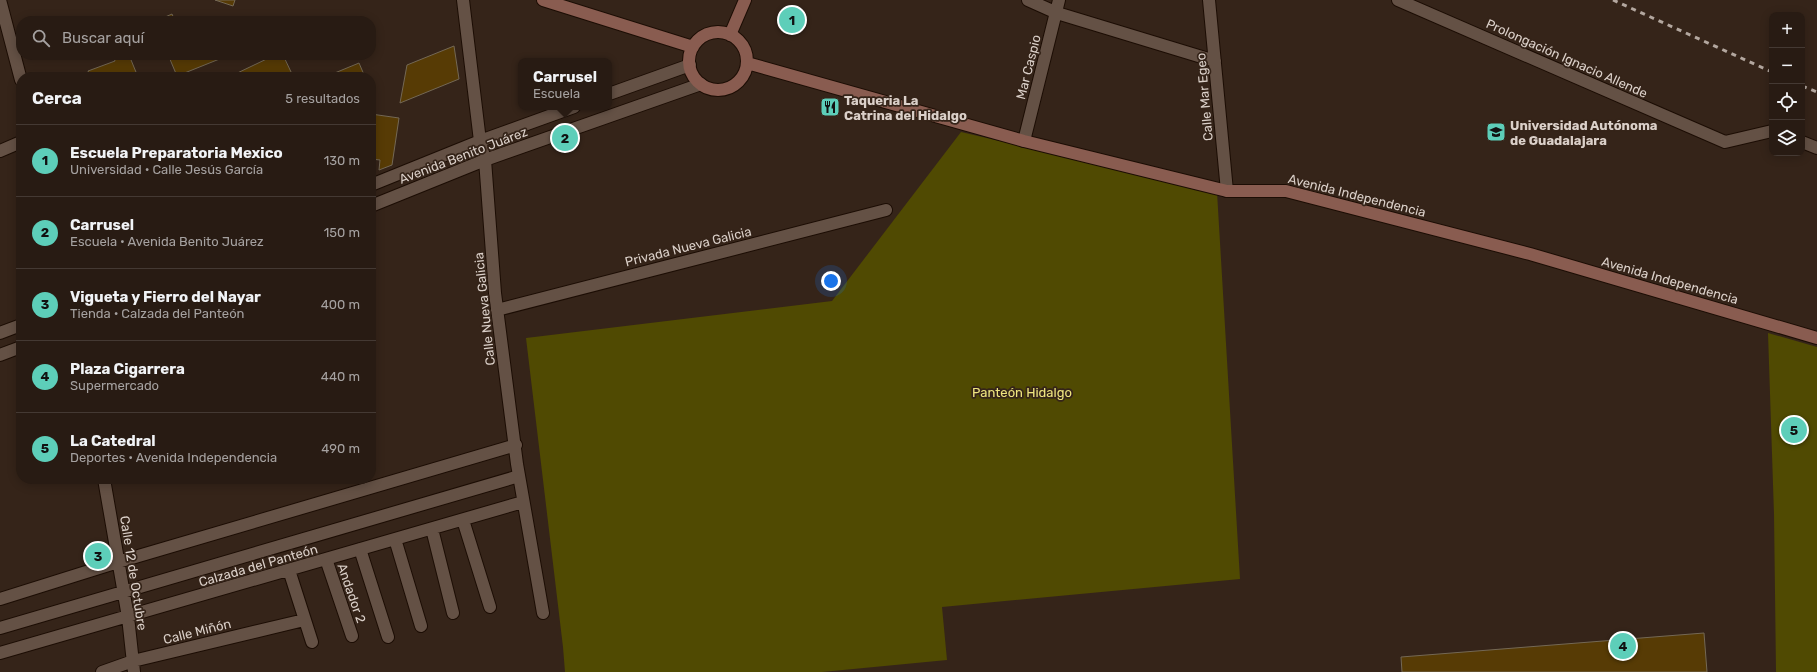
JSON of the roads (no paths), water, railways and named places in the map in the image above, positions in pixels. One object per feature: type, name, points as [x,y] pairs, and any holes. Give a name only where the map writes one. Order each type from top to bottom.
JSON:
[{"type":"main road","points":[[543,0],[693,47]]},
{"type":"main road","points":[[730,35],[745,0]]},
{"type":"main road","points":[[722,32],[730,35],[743,46],[746,54],[747,63],[742,75],[734,85],[717,90],[701,84],[695,78],[690,65],[693,47],[698,40],[709,34],[722,32]]},
{"type":"main road","name":"Avenida Independencia","points":[[747,63],[1024,141],[1227,190],[1286,191],[1530,254],[1817,338]]},
{"type":"street","points":[[0,0],[19,72]]},
{"type":"street","name":"Calle Nueva Galicia","points":[[463,0],[480,141],[485,160],[497,310],[519,476],[543,613]]},
{"type":"street","points":[[1028,0],[1057,13],[1215,61]]},
{"type":"street","name":"Mar Caspio","points":[[1024,141],[1059,0]]},
{"type":"street","name":"Calle Mar Egeo","points":[[1209,0],[1227,190]]},
{"type":"street","name":"Prolongación Ignacio Allende","points":[[1398,0],[1724,142],[1769,132]]},
{"type":"street","points":[[612,93],[690,65]]},
{"type":"street","name":"Avenida Benito Juárez","points":[[376,204],[485,160],[701,84]]},
{"type":"street","name":"Avenida Benito Juárez","points":[[376,183],[480,141],[566,110]]},
{"type":"street","points":[[1805,143],[1817,148]]},
{"type":"street","points":[[0,151],[16,144]]},
{"type":"street","name":"Privada Nueva Galicia","points":[[497,310],[886,210]]},
{"type":"street","points":[[0,333],[16,327]]},
{"type":"street","points":[[0,355],[16,349]]},
{"type":"street","points":[[0,598],[516,445]]},
{"type":"street","name":"Calzada del Panteón","points":[[0,628],[123,590],[519,476]]},
{"type":"street","name":"Calle 12 de Octubre","points":[[105,484],[128,617],[133,667]]},
{"type":"street","name":"Calzada del Panteón","points":[[0,653],[523,502]]},
{"type":"street","points":[[463,520],[490,607]]},
{"type":"street","points":[[432,529],[453,613]]},
{"type":"street","points":[[395,540],[422,626]]},
{"type":"street","points":[[360,549],[388,637]]},
{"type":"street","name":"Andador 2","points":[[326,559],[352,636]]},
{"type":"street","points":[[289,570],[312,642]]},
{"type":"street","name":"Calle Miñón","points":[[102,672],[133,667],[300,621]]},
{"type":"railway","points":[[1613,0],[1769,71]]},
{"type":"railway","points":[[1805,87],[1817,92]]},
{"type":"place","name":"Escuela Preparatoria Mexico","points":[[792,20]]},
{"type":"place","name":"Taqueria La Catrina del Hidalgo","points":[[830,107]]},
{"type":"place","name":"Universidad Autónoma de Guadalajara","points":[[1496,132]]},
{"type":"place","name":"Carrusel","points":[[565,138]]},
{"type":"place","name":"La Catedral","points":[[1794,430]]},
{"type":"place","name":"Vigueta y Fierro del Nayar","points":[[98,556]]},
{"type":"place","name":"Plaza Cigarrera","points":[[1623,646]]},
{"type":"park label","name":"Panteón Hidalgo","points":[[1022,392]]}]
